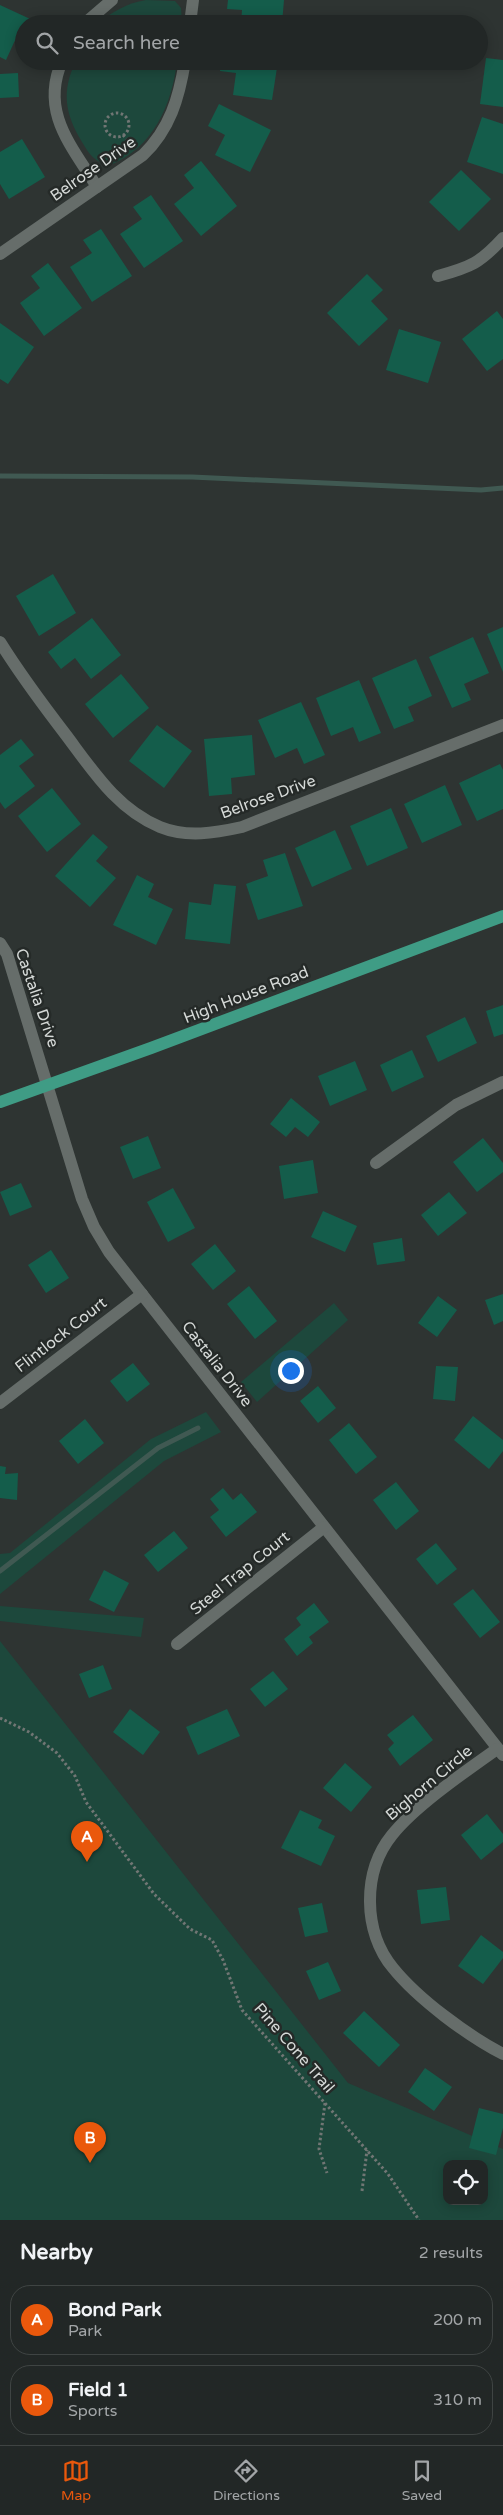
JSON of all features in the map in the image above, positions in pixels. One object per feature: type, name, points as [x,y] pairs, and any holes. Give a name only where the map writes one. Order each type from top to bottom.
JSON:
[{"type":"main road","name":"High House Road","points":[[0,1102],[503,916]]},
{"type":"street","points":[[94,15],[112,0]]},
{"type":"street","points":[[191,15],[193,0]]},
{"type":"street","points":[[59,70],[53,90],[57,120],[96,186]]},
{"type":"street","name":"Belrose Drive","points":[[0,254],[143,155],[158,141],[176,105],[184,70]]},
{"type":"street","points":[[438,276],[473,266],[489,254],[503,238]]},
{"type":"street","name":"Belrose Drive","points":[[0,642],[36,696],[114,796],[127,808],[154,824],[189,834],[212,833],[242,826],[503,725]]},
{"type":"street","name":"Castalia Drive","points":[[0,943],[7,954],[82,1199],[94,1227],[109,1252],[500,1752]]},
{"type":"street","points":[[376,1163],[456,1105],[503,1082]]},
{"type":"street","name":"Flintlock Court","points":[[0,1402],[142,1294]]},
{"type":"street","name":"Steel Trap Court","points":[[177,1644],[324,1527]]},
{"type":"street","name":"Bighorn Circle","points":[[500,1752],[414,1814],[392,1835],[374,1869],[370,1912],[373,1930],[392,1968],[413,1988],[468,2032],[503,2054]]},
{"type":"path","points":[[118,114],[126,118],[128,127],[123,135],[114,138],[107,132],[105,124],[110,116],[118,114]]},
{"type":"path","points":[[123,135],[136,149]]},
{"type":"path","name":"Pine Cone Trail","points":[[0,1718],[28,1732],[57,1754],[75,1776],[86,1802],[154,1894],[190,1929],[212,1940],[223,1960],[242,2010],[388,2174],[419,2220]]},
{"type":"path","points":[[325,2102],[319,2149],[327,2173]]},
{"type":"path","points":[[362,2191],[367,2150]]},
{"type":"green space","points":[[146,0],[175,1],[181,8],[181,15],[110,15],[132,3]]},
{"type":"green space","points":[[72,70],[175,70],[165,109],[158,123],[138,148],[110,165],[96,160],[76,132],[67,102],[68,82]]},
{"type":"green space","points":[[334,1303],[348,1320],[257,1402],[241,1382]]},
{"type":"green space","points":[[206,1412],[221,1432],[164,1461],[0,1594],[0,1554],[10,1553],[151,1439]]},
{"type":"green space","points":[[0,1606],[144,1618],[141,1637],[0,1621]]},
{"type":"green space","points":[[0,1641],[348,2083],[503,2149],[503,2220],[0,2220]]},
{"type":"building","points":[[228,0],[284,0],[283,15],[242,15],[242,10],[227,9]]},
{"type":"building","points":[[0,5],[22,15],[15,15],[15,40],[6,60],[0,57]]},
{"type":"building","points":[[488,58],[503,60],[503,107],[480,104],[484,70],[488,70]]},
{"type":"building","points":[[277,70],[272,100],[233,95],[236,73],[220,71]]},
{"type":"building","points":[[18,73],[19,97],[0,98],[0,74]]},
{"type":"building","points":[[219,104],[271,130],[250,172],[215,155],[225,135],[208,126]]},
{"type":"building","points":[[482,117],[503,124],[503,174],[467,162]]},
{"type":"building","points":[[22,139],[45,177],[9,199],[0,184],[0,152]]},
{"type":"building","points":[[201,161],[237,206],[201,236],[174,204],[194,188],[184,175]]},
{"type":"building","points":[[461,170],[491,199],[459,231],[429,202]]},
{"type":"building","points":[[151,195],[183,241],[144,268],[120,234],[142,219],[133,207]]},
{"type":"building","points":[[101,229],[132,276],[92,302],[70,267],[92,253],[83,240]]},
{"type":"building","points":[[48,263],[82,308],[44,336],[20,303],[40,288],[31,276]]},
{"type":"building","points":[[367,274],[383,290],[371,301],[388,319],[359,346],[327,313]]},
{"type":"building","points":[[497,311],[503,319],[503,359],[487,371],[462,339]]},
{"type":"building","points":[[0,323],[34,347],[8,384],[0,379]]},
{"type":"building","points":[[399,329],[441,342],[428,383],[386,370]]},
{"type":"building","points":[[53,574],[76,613],[39,636],[16,596]]},
{"type":"building","points":[[92,618],[121,655],[91,679],[75,658],[61,669],[48,652]]},
{"type":"building","points":[[503,627],[503,672],[487,634]]},
{"type":"building","points":[[473,637],[489,673],[464,684],[471,700],[452,708],[429,657]]},
{"type":"building","points":[[416,659],[432,696],[408,707],[414,721],[394,729],[372,678]]},
{"type":"building","points":[[121,674],[149,708],[113,738],[85,704]]},
{"type":"building","points":[[359,680],[381,733],[359,742],[353,727],[331,736],[316,698]]},
{"type":"building","points":[[301,702],[325,755],[304,764],[297,748],[275,758],[258,720]]},
{"type":"building","points":[[157,725],[192,751],[164,788],[129,761]]},
{"type":"building","points":[[252,735],[255,775],[231,778],[232,794],[209,796],[204,739]]},
{"type":"building","points":[[21,739],[34,755],[19,766],[35,786],[5,809],[0,802],[0,755]]},
{"type":"building","points":[[500,764],[503,770],[503,809],[477,821],[459,783]]},
{"type":"building","points":[[445,785],[462,825],[422,843],[404,804]]},
{"type":"building","points":[[52,788],[81,824],[47,852],[18,816]]},
{"type":"building","points":[[391,808],[408,848],[367,866],[350,826]]},
{"type":"building","points":[[335,830],[352,869],[312,887],[295,848]]},
{"type":"building","points":[[93,834],[108,847],[96,861],[116,878],[90,907],[55,876]]},
{"type":"building","points":[[285,853],[303,906],[258,920],[246,884],[268,876],[263,860]]},
{"type":"building","points":[[137,875],[154,884],[148,897],[173,909],[156,945],[113,925]]},
{"type":"building","points":[[214,884],[236,886],[230,944],[185,939],[189,902],[211,905]]},
{"type":"building","points":[[503,1005],[503,1034],[494,1037],[486,1011]]},
{"type":"building","points":[[465,1017],[477,1043],[438,1062],[426,1036]]},
{"type":"building","points":[[412,1050],[424,1077],[392,1092],[380,1065]]},
{"type":"building","points":[[355,1061],[367,1090],[330,1106],[318,1076]]},
{"type":"building","points":[[291,1098],[320,1122],[308,1137],[295,1127],[286,1137],[270,1124]]},
{"type":"building","points":[[148,1136],[161,1168],[133,1179],[120,1147]]},
{"type":"building","points":[[483,1138],[503,1163],[503,1172],[477,1192],[453,1162]]},
{"type":"building","points":[[313,1160],[318,1193],[284,1199],[279,1166]]},
{"type":"building","points":[[21,1183],[32,1207],[10,1216],[0,1192]]},
{"type":"building","points":[[173,1188],[195,1228],[168,1242],[147,1202]]},
{"type":"building","points":[[449,1192],[467,1213],[438,1236],[421,1215]]},
{"type":"building","points":[[323,1211],[357,1226],[345,1252],[311,1237]]},
{"type":"building","points":[[402,1238],[405,1261],[377,1265],[373,1243]]},
{"type":"building","points":[[215,1244],[236,1271],[213,1290],[191,1264]]},
{"type":"building","points":[[51,1250],[69,1278],[46,1293],[28,1265]]},
{"type":"building","points":[[249,1286],[277,1321],[255,1339],[227,1304]]},
{"type":"building","points":[[503,1294],[503,1321],[494,1325],[485,1300]]},
{"type":"building","points":[[438,1296],[457,1310],[437,1337],[418,1323]]},
{"type":"building","points":[[133,1363],[150,1384],[127,1402],[110,1381]]},
{"type":"building","points":[[436,1366],[458,1367],[455,1401],[433,1399]]},
{"type":"building","points":[[318,1386],[336,1408],[318,1423],[300,1401]]},
{"type":"building","points":[[473,1416],[503,1440],[503,1451],[489,1469],[454,1440]]},
{"type":"building","points":[[85,1419],[104,1443],[78,1464],[59,1441]]},
{"type":"building","points":[[349,1423],[377,1457],[356,1474],[329,1440]]},
{"type":"building","points":[[0,1466],[6,1467],[5,1474],[18,1473],[17,1500],[0,1498]]},
{"type":"building","points":[[396,1482],[419,1511],[396,1530],[373,1500]]},
{"type":"building","points":[[223,1488],[233,1500],[241,1493],[257,1512],[226,1537],[210,1517],[219,1510],[210,1499]]},
{"type":"building","points":[[174,1531],[188,1548],[158,1572],[144,1555]]},
{"type":"building","points":[[436,1543],[457,1569],[437,1585],[416,1559]]},
{"type":"building","points":[[104,1570],[129,1583],[114,1612],[89,1600]]},
{"type":"building","points":[[473,1589],[500,1622],[480,1638],[453,1604]]},
{"type":"building","points":[[314,1603],[329,1622],[309,1637],[313,1643],[297,1656],[284,1639],[301,1625],[296,1618]]},
{"type":"building","points":[[103,1665],[112,1689],[89,1698],[79,1674]]},
{"type":"building","points":[[273,1671],[288,1689],[265,1707],[250,1689]]},
{"type":"building","points":[[130,1709],[160,1732],[143,1755],[113,1732]]},
{"type":"building","points":[[227,1709],[240,1736],[198,1755],[186,1727]]},
{"type":"building","points":[[413,1715],[433,1740],[400,1766],[388,1749],[394,1743],[387,1735]]},
{"type":"building","points":[[345,1763],[372,1787],[351,1812],[323,1788]]},
{"type":"building","points":[[300,1810],[322,1820],[318,1828],[335,1836],[321,1866],[281,1848]]},
{"type":"building","points":[[487,1814],[503,1834],[503,1842],[481,1860],[461,1835]]},
{"type":"building","points":[[446,1887],[450,1920],[421,1924],[417,1890]]},
{"type":"building","points":[[322,1903],[328,1932],[305,1937],[298,1908]]},
{"type":"building","points":[[481,1935],[503,1952],[503,1958],[483,1984],[458,1966]]},
{"type":"building","points":[[328,1962],[341,1991],[319,2000],[306,1971]]},
{"type":"building","points":[[364,2011],[400,2045],[379,2067],[343,2033]]},
{"type":"building","points":[[425,2068],[452,2087],[434,2111],[408,2092]]},
{"type":"building","points":[[479,2108],[503,2114],[503,2128],[496,2155],[469,2148]]},
{"type":"waterway","points":[[0,476],[192,477],[481,490],[503,488]]},
{"type":"waterway","points":[[0,1571],[158,1448],[198,1428]]},
{"type":"place","name":"Bond Park","points":[[87,1862]]},
{"type":"place","name":"Field 1","points":[[90,2163]]}]
